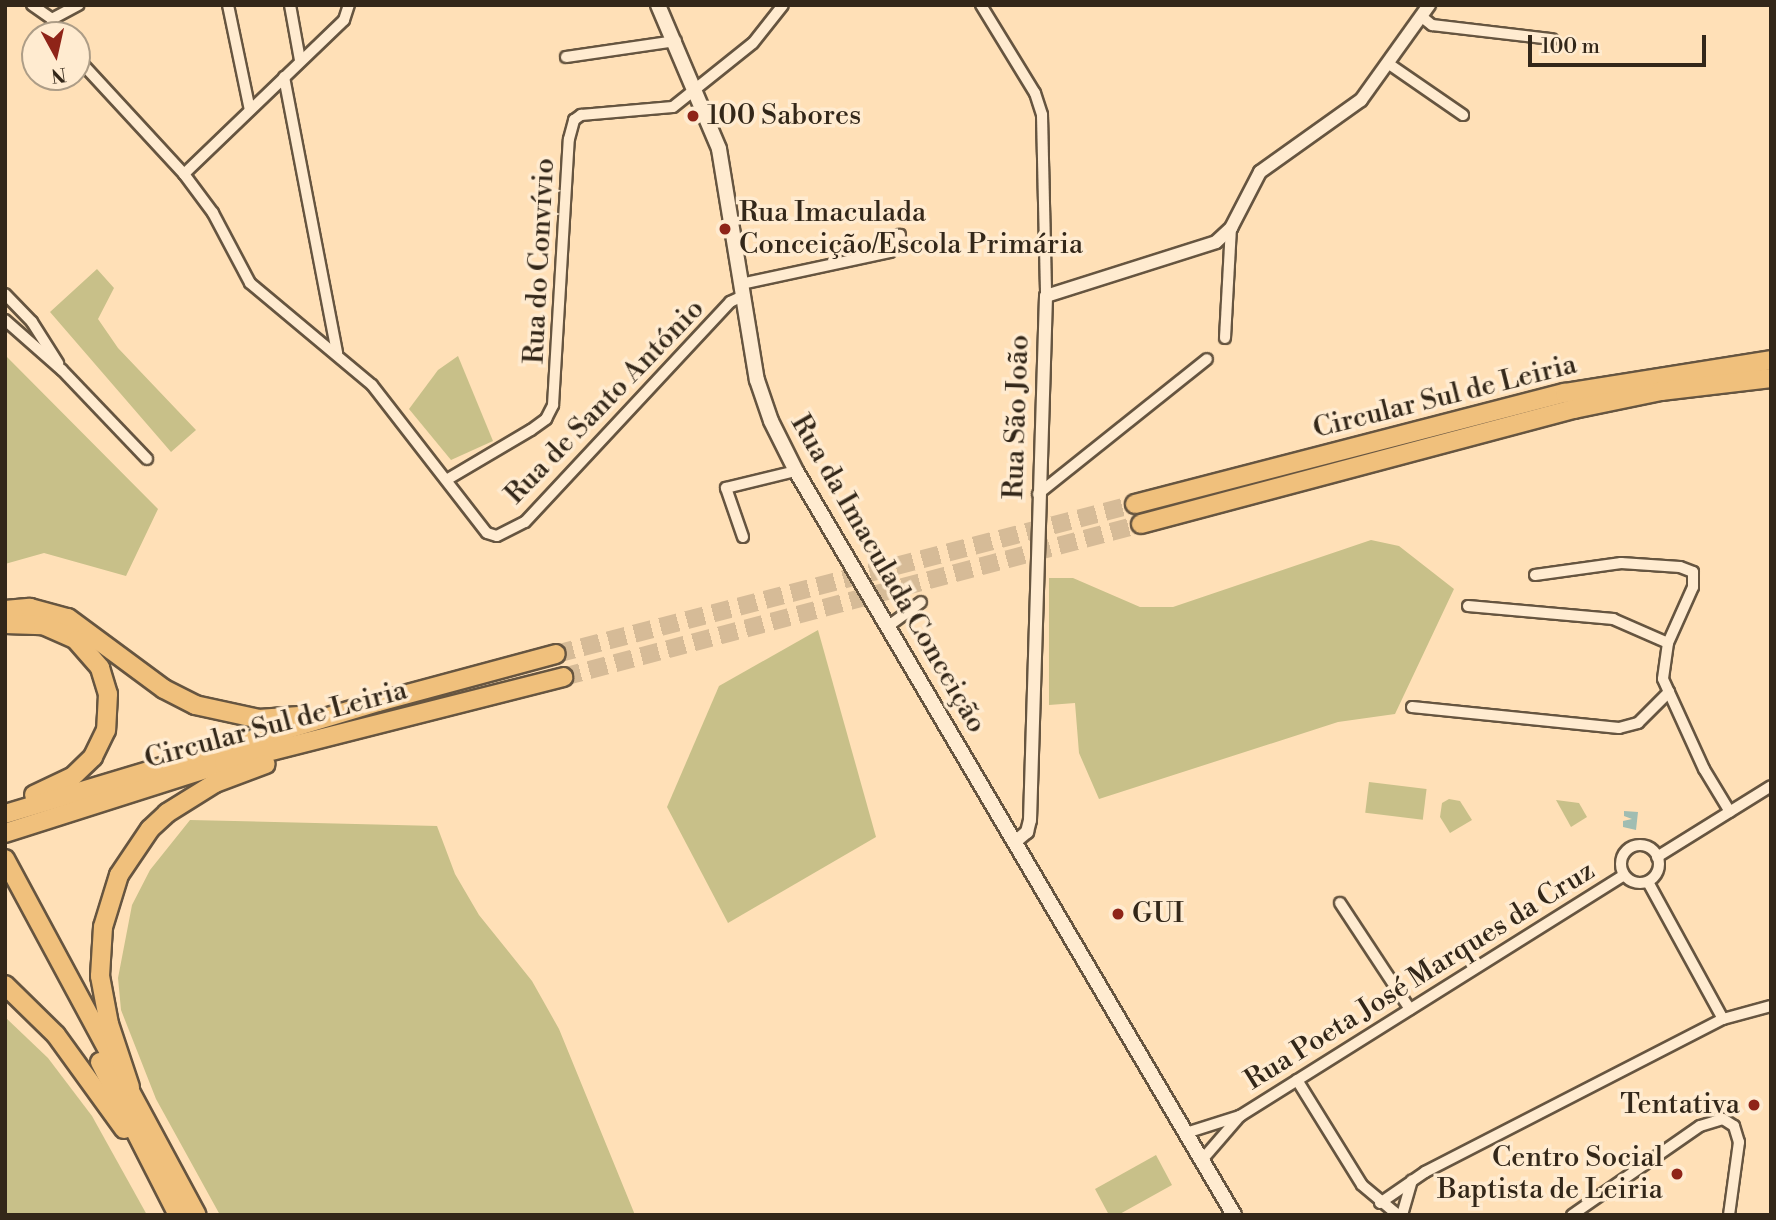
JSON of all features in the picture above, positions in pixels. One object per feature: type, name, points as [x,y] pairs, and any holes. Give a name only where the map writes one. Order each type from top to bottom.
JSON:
[{"type":"highway","name":"Circular Sul de Leiria","points":[[1135,504],[1565,393],[1771,360]]},
{"type":"highway","name":"Circular Sul de Leiria","points":[[1141,524],[1588,406],[1661,391],[1771,378]]},
{"type":"highway","points":[[5,610],[30,608],[68,618],[164,689],[215,711],[278,718],[378,702]]},
{"type":"highway","points":[[5,624],[43,625],[76,640],[100,668],[109,705],[103,739],[86,764],[72,777],[5,813]]},
{"type":"highway","name":"Circular Sul de Leiria","points":[[5,813],[378,702],[556,654]]},
{"type":"highway","name":"Circular Sul de Leiria","points":[[5,833],[117,795],[316,740],[563,677]]},
{"type":"highway","points":[[130,1087],[109,1024],[100,976],[103,927],[119,875],[149,829],[188,798],[245,771],[307,750],[316,740]]},
{"type":"highway","points":[[5,859],[10,884],[178,1215]]},
{"type":"highway","points":[[10,884],[130,1087],[197,1215]]},
{"type":"highway","points":[[5,985],[56,1035],[155,1171]]},
{"type":"main road","name":"Rua da Imaculada Conceição","points":[[659,5],[698,90],[725,174],[762,399],[796,471],[1234,1215]]},
{"type":"street","points":[[32,5],[52,19],[78,5]]},
{"type":"street","points":[[228,5],[250,110]]},
{"type":"street","points":[[290,5],[300,60]]},
{"type":"street","points":[[184,174],[344,20],[349,5]]},
{"type":"street","points":[[698,90],[753,43],[783,5]]},
{"type":"street","name":"Rua São João","points":[[981,5],[1035,93],[1042,115],[1046,296],[1030,820],[1027,832],[1015,842]]},
{"type":"street","points":[[1225,338],[1231,228],[1260,172],[1351,108],[1389,64],[1429,5]]},
{"type":"street","points":[[1422,17],[1432,24],[1552,39]]},
{"type":"street","points":[[566,57],[676,41]]},
{"type":"street","points":[[1389,64],[1463,115]]},
{"type":"street","points":[[91,73],[184,174],[212,213],[250,283],[337,353],[372,385],[448,479]]},
{"type":"street","points":[[284,77],[337,353]]},
{"type":"street","name":"Rua do Convívio","points":[[448,479],[531,430],[546,419],[553,405],[569,139],[574,120],[581,115],[673,107],[698,90]]},
{"type":"street","points":[[1046,296],[1202,249],[1231,228]]},
{"type":"street","points":[[742,290],[890,252],[900,235]]},
{"type":"street","name":"Rua de Santo António","points":[[448,479],[480,528],[497,536],[525,522],[742,290]]},
{"type":"street","points":[[5,294],[32,321],[62,370]]},
{"type":"street","points":[[5,320],[62,370],[147,459]]},
{"type":"street","points":[[1038,495],[1207,359]]},
{"type":"street","points":[[743,537],[726,488],[796,471]]},
{"type":"street","points":[[1535,575],[1621,563],[1680,567],[1695,578],[1668,643],[1662,668],[1669,692],[1704,769],[1730,811]]},
{"type":"street","points":[[887,626],[921,602]]},
{"type":"street","points":[[1468,606],[1613,619],[1668,643]]},
{"type":"street","points":[[1412,707],[1619,728],[1638,723],[1669,692]]},
{"type":"street","points":[[1657,857],[1771,786]]},
{"type":"street","points":[[1631,848],[1649,848],[1657,857],[1656,874],[1648,882],[1632,882],[1624,875],[1623,857],[1631,848]]},
{"type":"street","name":"Rua Poeta José Marques da Cruz","points":[[1186,1133],[1240,1116],[1624,875]]},
{"type":"street","points":[[1648,882],[1723,1019]]},
{"type":"street","points":[[1340,902],[1410,1009]]},
{"type":"street","points":[[1380,1203],[1412,1180],[1723,1019],[1771,1006]]},
{"type":"street","points":[[1297,1080],[1357,1179],[1380,1203],[1400,1215],[1412,1180]]},
{"type":"street","name":"Rua Poeta José Marques da Cruz","points":[[1202,1160],[1240,1116]]},
{"type":"street","points":[[1572,1215],[1700,1126],[1723,1119],[1734,1126],[1739,1142],[1729,1215]]},
{"type":"shaded area","points":[[97,269],[114,288],[98,319],[118,348],[196,430],[171,452],[50,312]]},
{"type":"shaded area","points":[[5,355],[158,509],[126,576],[44,553],[5,564]]},
{"type":"shaded area","points":[[458,356],[493,441],[451,460],[409,409],[438,370]]},
{"type":"shaded area","points":[[1371,540],[1399,546],[1454,589],[1395,714],[1338,722],[1099,799],[1079,753],[1075,703],[1049,705],[1049,578],[1073,578],[1140,607],[1173,607]]},
{"type":"shaded area","points":[[818,630],[876,837],[728,923],[667,807],[719,686]]},
{"type":"shaded area","points":[[1369,782],[1427,789],[1423,820],[1365,813]]},
{"type":"shaded area","points":[[1449,799],[1460,801],[1472,820],[1450,833],[1440,817],[1442,803]]},
{"type":"shaded area","points":[[1556,800],[1579,803],[1587,817],[1571,827]]},
{"type":"shaded area","points":[[1624,811],[1638,812],[1636,830],[1623,827],[1623,821],[1632,819],[1624,816]]},
{"type":"shaded area","points":[[190,820],[437,826],[455,874],[479,915],[532,981],[559,1029],[635,1215],[220,1215],[156,1099],[121,1010],[118,978],[132,905],[150,870]]},
{"type":"shaded area","points":[[5,1017],[48,1058],[92,1116],[147,1215],[5,1215]]},
{"type":"shaded area","points":[[1156,1155],[1172,1185],[1118,1215],[1109,1215],[1095,1189]]},
{"type":"tunnel","points":[[556,654],[1135,504]]},
{"type":"tunnel","points":[[563,677],[1141,524]]},
{"type":"place","name":"100 Sabores","points":[[693,116]]},
{"type":"place","name":"Rua Imaculada Conceição/Escola Primária","points":[[725,229]]},
{"type":"place","name":"GUI","points":[[1118,914]]},
{"type":"place","name":"Tentativa","points":[[1754,1105]]},
{"type":"place","name":"Centro Social Baptista de Leiria","points":[[1677,1174]]}]
